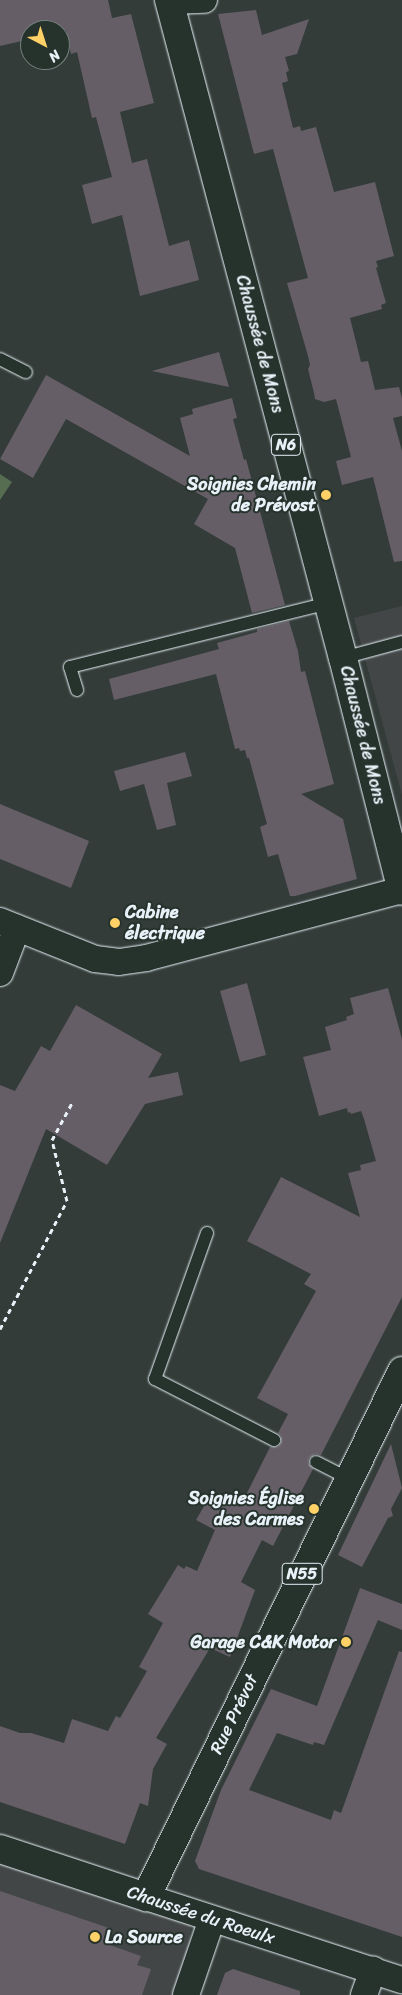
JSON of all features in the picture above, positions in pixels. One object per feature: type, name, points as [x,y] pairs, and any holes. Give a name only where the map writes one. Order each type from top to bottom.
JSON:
[{"type":"main road","name":"Chaussée de Mons","points":[[169,1],[343,658],[402,890]]},
{"type":"main road","name":"Rue Prévot","points":[[146,1897],[402,1371]]},
{"type":"main road","name":"Chaussée du Roeulx","points":[[0,1848],[146,1897]]},
{"type":"street","points":[[169,1],[204,0]]},
{"type":"street","points":[[0,973],[9,924],[94,959],[119,962],[156,956],[402,890]]},
{"type":"street","name":"Chaussée du Roeulx","points":[[146,1897],[402,1980]]},
{"type":"street","points":[[186,1995],[212,1919]]},
{"type":"street","points":[[364,1995],[373,1970]]},
{"type":"lane","points":[[0,359],[26,372]]},
{"type":"lane","points":[[76,690],[70,667],[328,603]]},
{"type":"lane","points":[[343,658],[402,642]]},
{"type":"lane","points":[[207,1233],[155,1380],[274,1440]]},
{"type":"lane","points":[[316,1462],[348,1479]]},
{"type":"path","points":[[0,1329],[67,1201],[52,1140],[73,1101]]},
{"type":"shaded area","points":[[402,606],[402,795],[354,618]]},
{"type":"shaded area","name":"La Source","points":[[0,1853],[191,1924],[189,1951],[174,1995],[0,1995]]},
{"type":"green space","points":[[0,474],[12,482],[0,500]]},
{"type":"building","points":[[0,0],[108,0],[112,18],[131,14],[154,103],[120,112],[132,163],[147,159],[169,246],[189,240],[199,280],[140,296],[122,215],[92,224],[82,185],[112,177],[96,117],[92,118],[77,52],[71,54],[70,20],[20,20],[20,41],[0,46]]},
{"type":"building","points":[[256,10],[262,35],[309,19],[297,54],[285,57],[289,71],[286,72],[288,81],[282,83],[293,128],[300,126],[301,131],[316,127],[334,192],[375,182],[394,256],[376,261],[378,267],[376,268],[386,303],[381,305],[382,309],[350,318],[361,362],[368,361],[375,390],[399,387],[402,398],[402,416],[393,418],[402,451],[402,561],[394,562],[373,477],[342,485],[336,461],[351,457],[336,399],[324,402],[315,399],[308,369],[310,365],[308,356],[287,283],[308,278],[273,149],[254,154],[218,14]]},
{"type":"building","points":[[219,352],[229,387],[152,371]]},
{"type":"building","points":[[46,375],[190,456],[180,418],[193,414],[192,409],[232,398],[237,418],[233,419],[244,460],[246,459],[285,605],[252,613],[235,548],[194,524],[208,499],[66,419],[33,478],[0,459]]},
{"type":"building","points":[[289,621],[298,651],[301,672],[305,671],[334,784],[301,794],[343,819],[357,879],[295,896],[290,896],[278,854],[268,857],[260,827],[267,824],[249,758],[247,758],[245,750],[235,749],[216,674],[114,700],[109,679],[219,649],[217,643],[257,632],[257,629]]},
{"type":"building","points":[[185,752],[192,776],[167,783],[176,825],[157,830],[144,784],[120,791],[114,771]]},
{"type":"building","points":[[0,804],[89,841],[71,888],[0,859]]},
{"type":"building","points":[[247,983],[266,1055],[240,1062],[220,991]]},
{"type":"building","points":[[388,988],[402,1039],[402,1297],[321,1455],[315,1454],[309,1458],[308,1463],[313,1469],[273,1546],[262,1540],[241,1582],[255,1590],[230,1657],[210,1648],[156,1738],[167,1744],[153,1769],[148,1806],[140,1803],[125,1844],[0,1802],[0,1726],[20,1733],[31,1733],[64,1743],[72,1719],[108,1731],[116,1716],[120,1718],[147,1671],[139,1667],[163,1623],[148,1614],[178,1565],[184,1569],[186,1566],[197,1571],[215,1530],[196,1520],[207,1501],[219,1508],[224,1499],[240,1507],[270,1447],[278,1447],[281,1443],[281,1436],[278,1433],[288,1414],[257,1398],[316,1291],[304,1284],[311,1274],[247,1241],[281,1177],[360,1217],[348,1173],[361,1170],[360,1165],[376,1161],[364,1119],[361,1111],[351,1114],[350,1112],[348,1113],[347,1108],[319,1116],[303,1057],[331,1050],[325,1027],[347,1020],[346,1017],[354,1014],[350,998]]},
{"type":"building","points":[[76,1005],[162,1054],[148,1078],[178,1072],[183,1095],[145,1104],[107,1165],[46,1129],[0,1243],[0,1085],[15,1091],[41,1046],[50,1051]]},
{"type":"building","points":[[391,1444],[402,1488],[391,1509],[393,1516],[388,1518],[362,1567],[338,1555]]},
{"type":"building","points":[[360,1588],[402,1604],[402,1630],[378,1620],[324,1745],[314,1742],[313,1745],[277,1733],[249,1790],[331,1820],[334,1810],[341,1813],[399,1651],[402,1652],[402,1937],[199,1869],[195,1861],[221,1790],[271,1689],[317,1706]]},
{"type":"building","points":[[0,1891],[109,1928],[104,1943],[141,1956],[137,1965],[151,1969],[142,1995],[0,1995]]},
{"type":"building","points":[[233,1969],[300,1991],[300,1995],[217,1995],[225,1973]]},
{"type":"place","name":"Soignies Chemin de Prévost","points":[[326,495]]},
{"type":"place","name":"Cabine électrique","points":[[115,923]]},
{"type":"place","name":"Soignies Église des Carmes","points":[[314,1509]]},
{"type":"place","name":"Garage C&K Motor","points":[[346,1642]]},
{"type":"place","name":"La Source","points":[[95,1937]]}]
